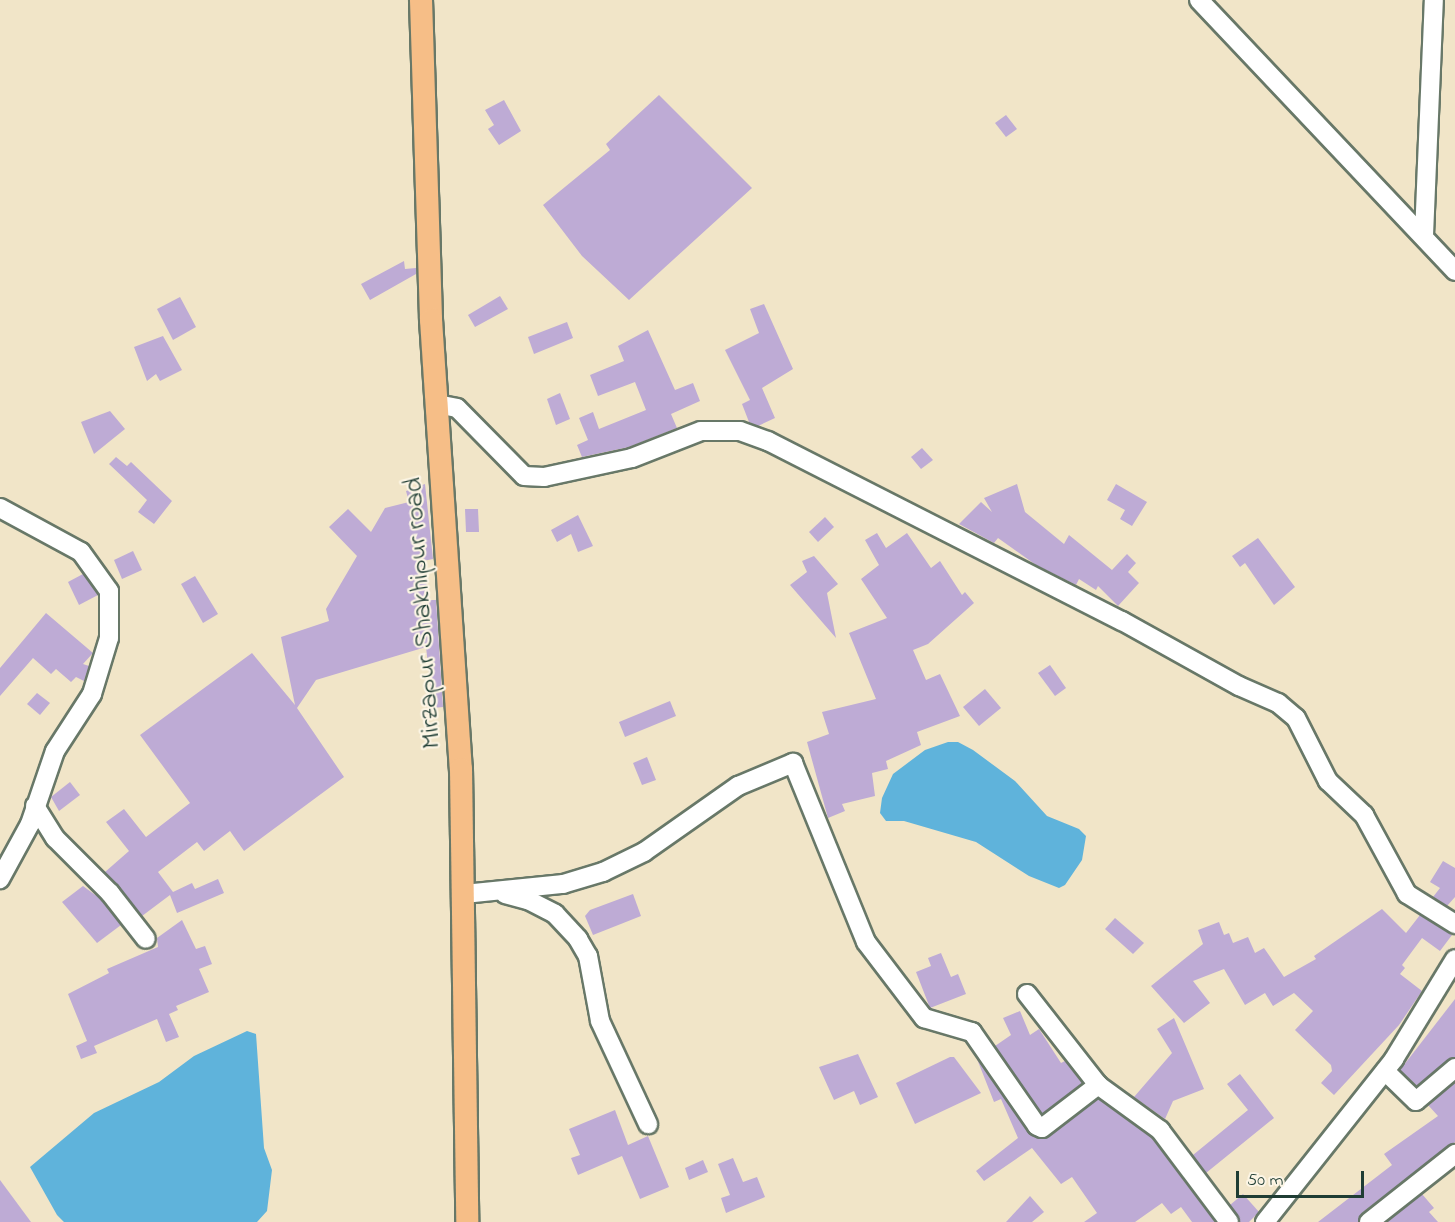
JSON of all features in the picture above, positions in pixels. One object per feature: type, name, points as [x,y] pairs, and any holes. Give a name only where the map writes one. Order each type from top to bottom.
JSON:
[{"type":"main road","name":"Mirzapur Shakhipur road","points":[[421,0],[437,404],[461,769],[467,1222]]},
{"type":"street","points":[[1199,0],[1306,117],[1424,235],[1455,271]]},
{"type":"street","points":[[1424,235],[1434,0]]},
{"type":"street","points":[[437,404],[457,408],[524,476],[544,477],[632,458],[700,431],[740,431],[768,441],[1122,621],[1239,686],[1278,703],[1296,718],[1329,781],[1364,815],[1407,894],[1455,924]]},
{"type":"street","points":[[0,508],[81,552],[108,591],[109,638],[93,694],[56,751],[35,806],[0,879]]},
{"type":"street","points":[[464,894],[563,884],[603,872],[644,852],[738,786],[793,763],[866,942],[924,1018],[972,1032],[1037,1126],[1042,1128],[1098,1085]]},
{"type":"street","points":[[35,806],[56,838],[110,893],[146,939]]},
{"type":"street","points":[[494,891],[528,900],[555,914],[578,939],[588,956],[600,1021],[648,1124]]},
{"type":"street","points":[[1265,1222],[1385,1071],[1455,959]]},
{"type":"street","points":[[1027,994],[1098,1085],[1160,1130],[1229,1222]]},
{"type":"street","points":[[1385,1071],[1416,1101],[1455,1068]]},
{"type":"street","points":[[1369,1222],[1455,1154]]},
{"type":"water","points":[[948,742],[958,742],[973,750],[1015,781],[1047,816],[1079,829],[1086,836],[1082,860],[1065,885],[1059,888],[1029,876],[976,842],[904,821],[886,821],[880,813],[882,798],[893,774],[925,750]]},
{"type":"water","points":[[247,1031],[256,1034],[264,1148],[272,1170],[267,1211],[257,1222],[64,1222],[57,1215],[30,1167],[94,1113],[159,1082],[194,1056]]},
{"type":"building","points":[[659,95],[752,188],[629,300],[582,256],[543,205],[610,150],[606,144]]},
{"type":"building","points":[[504,100],[521,131],[499,145],[488,129],[494,125],[485,110]]},
{"type":"building","points":[[1006,115],[1017,129],[1006,137],[995,123]]},
{"type":"building","points":[[404,261],[405,269],[416,268],[416,274],[370,300],[361,284]]},
{"type":"building","points":[[500,296],[508,309],[475,327],[468,315]]},
{"type":"building","points":[[180,297],[196,327],[173,340],[157,309]]},
{"type":"building","points":[[764,304],[793,369],[762,388],[775,418],[758,426],[749,422],[742,404],[750,400],[725,350],[759,333],[750,309]]},
{"type":"building","points":[[567,322],[573,338],[534,354],[528,337]]},
{"type":"building","points":[[648,330],[675,390],[693,383],[700,401],[671,414],[677,428],[629,447],[582,457],[577,445],[588,440],[579,418],[593,412],[599,429],[646,410],[635,382],[598,396],[590,375],[624,361],[618,346]]},
{"type":"building","points":[[163,336],[182,370],[160,381],[156,374],[147,381],[134,347]]},
{"type":"building","points":[[560,393],[570,419],[556,425],[547,399]]},
{"type":"building","points":[[110,411],[125,429],[94,454],[81,422]]},
{"type":"building","points":[[922,448],[933,460],[921,469],[911,457]]},
{"type":"building","points":[[116,457],[127,466],[131,462],[172,501],[154,524],[138,512],[147,500],[109,464]]},
{"type":"building","points":[[425,484],[433,559],[423,561],[429,600],[436,600],[443,707],[433,708],[426,647],[316,680],[297,708],[344,777],[244,851],[230,831],[204,851],[197,842],[158,872],[173,892],[192,883],[195,889],[218,879],[224,893],[177,913],[170,895],[142,916],[105,872],[129,851],[106,822],[124,809],[146,837],[190,803],[140,735],[252,653],[295,705],[281,637],[329,621],[326,609],[357,556],[329,527],[348,509],[371,532],[385,508],[409,502],[406,491]]},
{"type":"building","points":[[1017,484],[1025,512],[1064,544],[1069,535],[1112,570],[1127,554],[1136,563],[1128,572],[1139,583],[1118,606],[1098,586],[1096,590],[1079,579],[1076,585],[1036,565],[998,538],[994,543],[959,524],[981,502],[992,512],[984,498]]},
{"type":"building","points":[[1116,484],[1147,502],[1132,526],[1120,519],[1125,510],[1107,500]]},
{"type":"building","points":[[465,509],[478,509],[479,532],[466,532]]},
{"type":"building","points":[[578,515],[593,546],[578,552],[571,534],[557,542],[551,530]]},
{"type":"building","points":[[825,517],[834,527],[818,542],[809,532]]},
{"type":"building","points":[[877,533],[886,548],[907,533],[931,568],[940,561],[962,595],[965,592],[974,603],[928,644],[913,650],[926,680],[940,674],[960,716],[917,732],[921,745],[886,761],[888,769],[872,773],[875,796],[842,804],[845,811],[828,818],[807,742],[829,734],[822,712],[876,699],[849,633],[887,618],[861,579],[879,565],[865,540]]},
{"type":"building","points":[[1258,538],[1295,587],[1274,605],[1245,563],[1240,567],[1232,556]]},
{"type":"building","points":[[133,551],[142,570],[122,579],[114,560]]},
{"type":"building","points":[[814,556],[838,584],[827,593],[836,638],[790,585],[807,572],[802,561]]},
{"type":"building","points":[[83,574],[98,595],[79,605],[68,582]]},
{"type":"building","points":[[195,576],[218,614],[203,623],[181,584]]},
{"type":"building","points":[[46,613],[93,653],[83,664],[89,666],[84,681],[76,677],[71,682],[56,669],[51,674],[33,658],[0,696],[0,668]]},
{"type":"building","points":[[1050,665],[1066,688],[1055,696],[1038,673]]},
{"type":"building","points":[[985,689],[1001,708],[979,726],[963,707]]},
{"type":"building","points":[[37,693],[50,703],[40,715],[27,704]]},
{"type":"building","points":[[670,701],[676,716],[625,737],[619,722]]},
{"type":"building","points":[[647,757],[656,780],[642,785],[633,763]]},
{"type":"building","points":[[70,782],[80,795],[59,811],[51,797]]},
{"type":"building","points":[[1443,861],[1455,868],[1455,897],[1447,906],[1433,897],[1440,888],[1430,882]]},
{"type":"building","points":[[83,886],[102,900],[121,925],[97,943],[62,902]]},
{"type":"building","points":[[633,894],[641,916],[593,935],[585,916],[590,910]]},
{"type":"building","points":[[1382,909],[1406,933],[1420,915],[1452,935],[1440,951],[1422,938],[1402,965],[1405,968],[1400,974],[1422,991],[1399,1025],[1334,1095],[1321,1083],[1332,1071],[1331,1065],[1295,1030],[1313,1011],[1294,993],[1273,1006],[1265,993],[1245,1005],[1224,969],[1193,981],[1210,1003],[1184,1023],[1151,986],[1203,944],[1198,930],[1219,922],[1224,935],[1229,933],[1233,943],[1248,937],[1255,953],[1264,948],[1284,977],[1316,959],[1314,956]]},
{"type":"building","points":[[1115,918],[1144,943],[1133,954],[1105,929]]},
{"type":"building","points":[[182,920],[196,949],[205,946],[212,964],[199,969],[209,992],[176,1006],[178,1010],[169,1014],[179,1037],[166,1042],[157,1019],[94,1046],[97,1053],[81,1059],[76,1046],[87,1041],[68,994],[109,973],[107,969],[158,947],[157,938]]},
{"type":"building","points":[[941,953],[951,977],[958,974],[966,994],[930,1008],[916,972],[931,966],[928,958]]},
{"type":"building","points":[[1455,999],[1455,1057],[1417,1086],[1400,1070]]},
{"type":"building","points":[[1020,1011],[1030,1035],[1039,1029],[1061,1063],[1065,1061],[1082,1083],[1042,1114],[995,1046],[1011,1035],[1003,1018]]},
{"type":"building","points":[[1174,1018],[1204,1089],[1173,1101],[1165,1119],[1134,1097],[1172,1053],[1157,1029]]},
{"type":"building","points":[[858,1054],[878,1097],[860,1105],[854,1091],[834,1100],[819,1067]]},
{"type":"building","points":[[954,1057],[981,1093],[915,1124],[896,1083]]},
{"type":"building","points":[[977,1059],[1028,1132],[1038,1138],[1049,1137],[1098,1099],[1152,1138],[1215,1222],[1192,1222],[1181,1207],[1171,1214],[1162,1203],[1135,1222],[1084,1222],[1097,1213],[1072,1177],[1061,1184],[1032,1148],[984,1181],[976,1171],[1018,1138],[1001,1099],[994,1102]]},
{"type":"building","points":[[1240,1074],[1274,1118],[1206,1173],[1193,1155],[1248,1110],[1227,1084]]},
{"type":"building","points":[[1455,1083],[1455,1142],[1362,1213],[1358,1222],[1318,1222],[1392,1165],[1384,1154],[1438,1116],[1428,1105]]},
{"type":"building","points":[[615,1110],[628,1145],[648,1136],[669,1187],[640,1199],[622,1156],[578,1175],[571,1158],[580,1155],[569,1129]]},
{"type":"building","points":[[733,1158],[743,1182],[757,1177],[765,1197],[726,1213],[721,1198],[730,1195],[718,1164]]},
{"type":"building","points":[[703,1160],[708,1172],[689,1180],[685,1168]]},
{"type":"building","points":[[0,1180],[31,1222],[0,1222]]},
{"type":"building","points":[[1243,1194],[1259,1212],[1249,1222],[1240,1222],[1230,1205]]},
{"type":"building","points":[[1422,1194],[1434,1208],[1429,1212],[1438,1222],[1387,1222]]},
{"type":"building","points":[[1030,1196],[1044,1212],[1032,1222],[1006,1222]]}]
